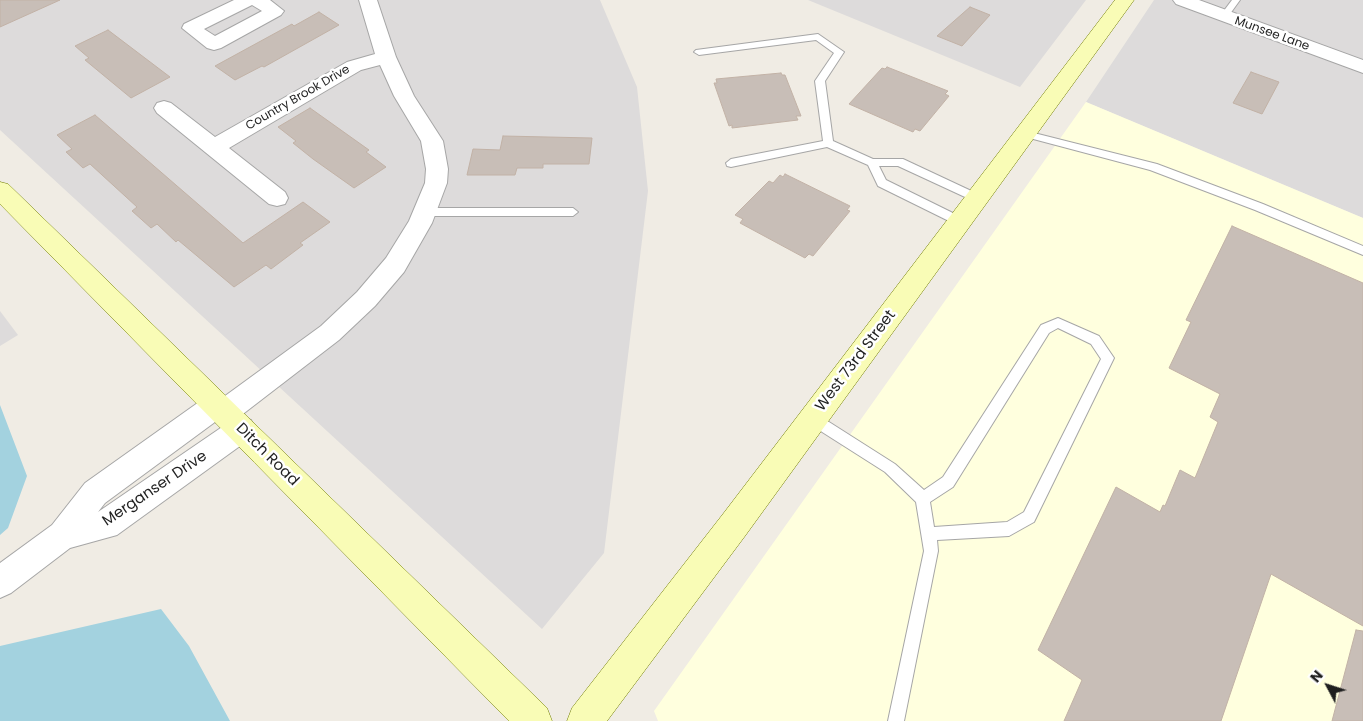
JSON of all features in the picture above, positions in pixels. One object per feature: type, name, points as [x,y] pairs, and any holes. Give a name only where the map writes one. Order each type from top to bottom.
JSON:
[{"type":"main road","name":"West 73rd Street","points":[[585,721],[961,222],[1125,0]]},
{"type":"main road","name":"Ditch Road","points":[[0,190],[534,721]]},
{"type":"street","points":[[248,0],[191,28],[214,44],[275,11],[257,0]]},
{"type":"street","points":[[227,416],[330,333],[366,299],[395,266],[420,223],[436,184],[437,169],[432,141],[404,96],[386,57],[368,0]]},
{"type":"street","name":"Munsee Lane","points":[[1182,0],[1363,67]]},
{"type":"street","name":"Country Brook Drive","points":[[214,147],[354,66],[386,57]]},
{"type":"street","points":[[164,108],[277,198]]},
{"type":"street","name":"Merganser Drive","points":[[0,582],[63,535],[106,525],[227,416]]},
{"type":"lane","points":[[1224,16],[1236,0]]},
{"type":"lane","points":[[699,52],[818,37],[839,52],[820,81],[828,143]]},
{"type":"lane","points":[[1026,134],[1153,167],[1259,207],[1363,251]]},
{"type":"lane","points":[[731,163],[828,143],[872,164],[899,162],[978,199]]},
{"type":"lane","points":[[872,164],[882,183],[961,222]]},
{"type":"lane","points":[[425,212],[573,212]]},
{"type":"lane","points":[[923,498],[948,482],[1045,328],[1058,323],[1095,340],[1108,358],[1029,517],[1009,529],[928,534]]},
{"type":"lane","points":[[813,419],[890,468],[923,498],[931,551],[896,721]]},
{"type":"shaded area","points":[[0,0],[600,0],[637,87],[648,191],[604,553],[542,629],[0,130]]},
{"type":"shaded area","points":[[808,0],[1086,0],[1020,87]]},
{"type":"shaded area","points":[[1154,0],[1363,0],[1363,218],[1086,102]]},
{"type":"shaded area","points":[[1086,102],[1363,218],[1363,721],[658,721],[654,711]]},
{"type":"shaded area","points":[[0,311],[18,335],[0,346]]},
{"type":"water","points":[[0,405],[27,476],[8,528],[0,535]]},
{"type":"water","points":[[161,609],[189,646],[230,721],[0,721],[0,646]]},
{"type":"building","points":[[0,0],[60,0],[0,27]]},
{"type":"building","points":[[970,7],[990,15],[962,46],[937,36]]},
{"type":"building","points":[[319,12],[339,25],[264,67],[262,66],[235,80],[215,66],[292,24],[294,26]]},
{"type":"building","points":[[108,30],[170,77],[131,98],[85,60],[89,58],[75,46]]},
{"type":"building","points":[[887,67],[948,91],[945,94],[949,96],[920,131],[915,129],[913,132],[849,104],[882,68],[885,69]]},
{"type":"building","points":[[1251,72],[1279,82],[1262,114],[1233,103]]},
{"type":"building","points":[[781,73],[785,75],[801,116],[796,116],[798,120],[732,128],[732,125],[729,126],[714,83],[717,83],[716,79]]},
{"type":"building","points":[[310,108],[369,150],[366,152],[386,167],[354,188],[313,159],[293,143],[296,141],[278,127]]},
{"type":"building","points":[[95,115],[243,243],[303,202],[330,222],[300,243],[303,245],[271,269],[266,265],[234,287],[178,240],[176,242],[157,224],[151,228],[132,211],[137,207],[90,164],[83,168],[66,152],[72,149],[57,135]]},
{"type":"building","points":[[503,136],[592,138],[589,164],[543,164],[543,168],[517,168],[515,175],[467,175],[473,149],[500,150]]},
{"type":"building","points":[[785,174],[850,206],[847,210],[850,211],[813,256],[809,254],[805,258],[740,223],[743,219],[735,215],[769,181],[773,183],[780,175],[783,177]]},
{"type":"building","points":[[1232,226],[1363,283],[1363,626],[1271,574],[1221,721],[1064,721],[1082,680],[1038,650],[1116,487],[1160,512],[1163,505],[1165,506],[1180,470],[1195,478],[1218,422],[1210,417],[1220,394],[1169,368],[1191,322],[1186,320]]},
{"type":"building","points":[[1356,630],[1363,631],[1363,721],[1332,721]]}]
